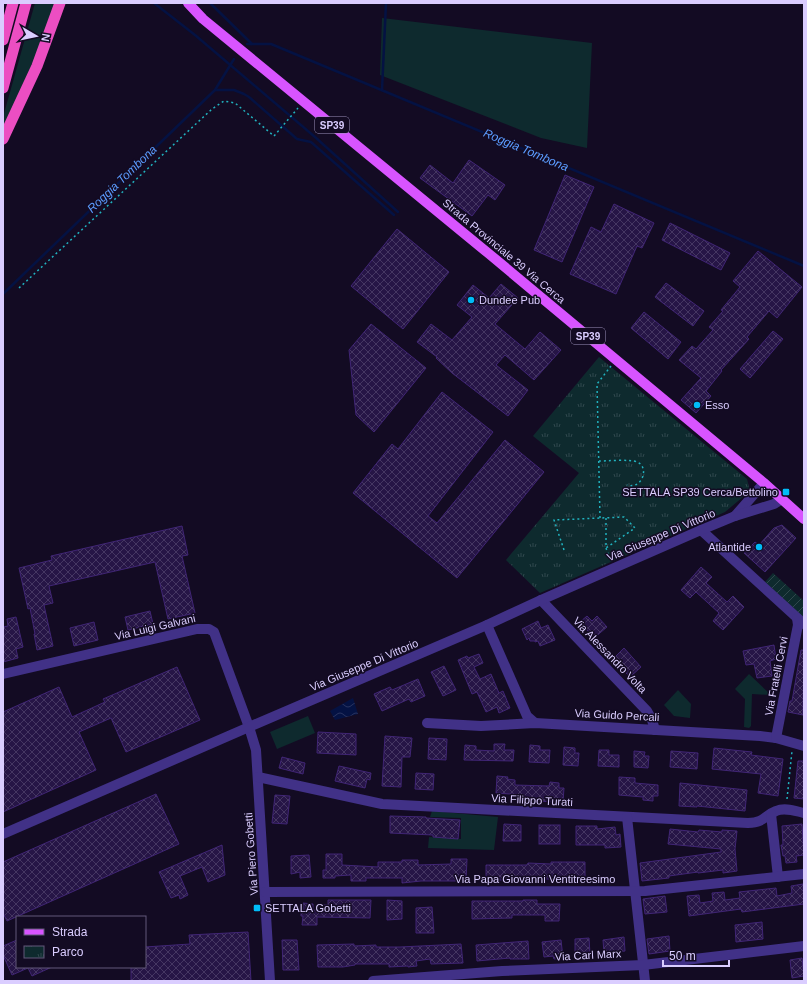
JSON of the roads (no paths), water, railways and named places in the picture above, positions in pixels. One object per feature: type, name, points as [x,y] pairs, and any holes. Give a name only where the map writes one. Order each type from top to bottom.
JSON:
[{"type":"highway","points":[[3,40],[13,3]]},
{"type":"highway","points":[[3,88],[26,3]]},
{"type":"highway","points":[[3,139],[37,66],[60,3]]},
{"type":"main road","name":"Strada Provinciale 39 Via Cerca","points":[[188,3],[203,19],[764,483],[804,519]]},
{"type":"street","name":"Via Giuseppe Di Vittorio","points":[[735,516],[764,483]]},
{"type":"street","name":"Via Giuseppe Di Vittorio","points":[[3,834],[249,727],[488,626],[541,600],[701,530],[735,516],[774,504],[782,499]]},
{"type":"street","points":[[701,530],[801,621]]},
{"type":"street","name":"Via Alessandro Volta","points":[[541,600],[647,711],[655,730]]},
{"type":"street","name":"Via Fratelli Cervi","points":[[776,738],[798,625],[801,621]]},
{"type":"street","points":[[488,626],[527,716],[536,723]]},
{"type":"street","name":"Via Luigi Galvani","points":[[3,674],[196,629],[209,629],[214,632],[217,638],[249,727]]},
{"type":"street","name":"Via Guido Percali","points":[[427,723],[481,726],[536,723],[760,736],[776,738],[804,746]]},
{"type":"street","name":"Via Piero Gobetti","points":[[249,727],[256,750],[270,981]]},
{"type":"street","name":"Via Filippo Turati","points":[[258,776],[382,804],[748,823],[758,823],[770,814],[782,809],[804,813]]},
{"type":"street","points":[[770,814],[778,877]]},
{"type":"street","points":[[627,817],[645,981]]},
{"type":"street","name":"Via Papa Giovanni Ventitreesimo","points":[[265,892],[636,891],[804,874]]},
{"type":"street","name":"Via Carl Marx","points":[[373,981],[502,971],[643,965],[804,946]]},
{"type":"water","points":[[353,698],[358,714],[335,720],[330,711]]},
{"type":"waterway","points":[[154,3],[195,35],[315,137],[398,212]]},
{"type":"waterway","points":[[210,3],[252,44]]},
{"type":"waterway","points":[[382,90],[386,3]]},
{"type":"waterway","name":"Roggia Tombona","points":[[247,44],[271,44],[804,266]]},
{"type":"waterway","name":"Roggia Tombona","points":[[3,294],[215,90],[234,59]]},
{"type":"waterway","points":[[215,90],[234,90],[249,97],[297,139],[311,142],[394,215]]},
{"type":"place","name":"Dundee Pub","points":[[471,300]]},
{"type":"place","name":"Esso","points":[[697,405]]},
{"type":"place","name":"SETTALA SP39 Cerca/Bettolino","points":[[786,492]]},
{"type":"place","name":"Atlantide","points":[[759,547]]},
{"type":"place","name":"SETTALA Gobetti","points":[[257,908]]}]
